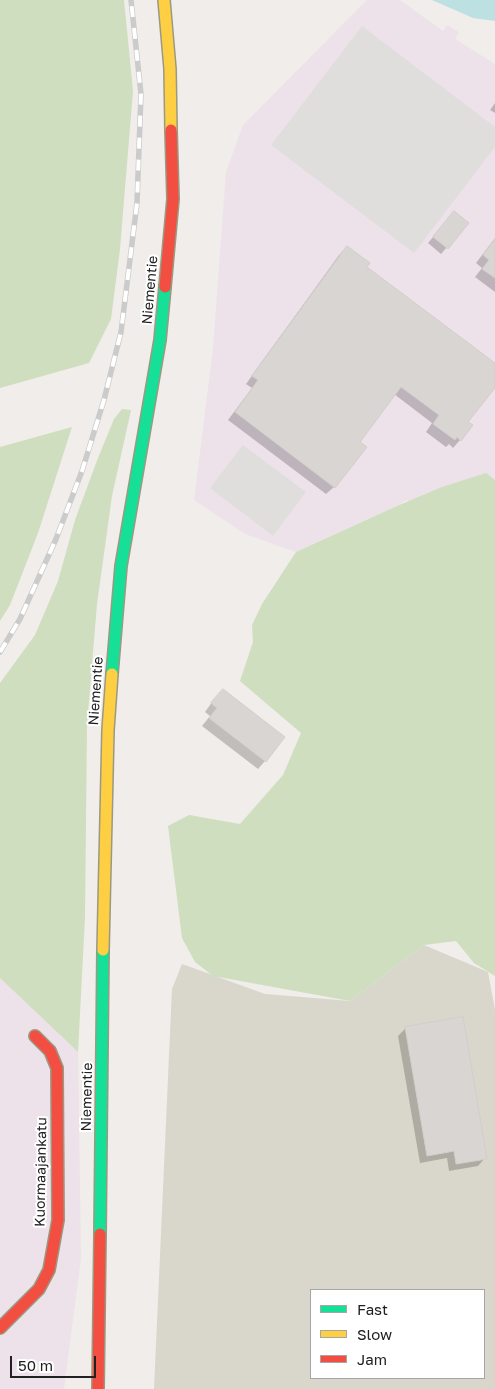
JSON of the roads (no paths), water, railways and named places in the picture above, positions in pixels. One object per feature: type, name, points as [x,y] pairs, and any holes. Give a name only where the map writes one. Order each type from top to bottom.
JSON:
[{"type":"main road","name":"Niementie","points":[[98,1389],[103,958],[108,730],[122,566],[160,340],[173,199],[170,69],[164,0]]},
{"type":"main road","name":"Kuormaajankatu","points":[[0,1328],[39,1289],[50,1270],[58,1220],[57,1068],[50,1051],[35,1036]]},
{"type":"water","points":[[432,0],[495,0],[495,21],[473,18]]},
{"type":"railway","points":[[0,652],[20,619],[56,539],[82,471],[104,400],[121,332],[137,203],[141,94],[131,0]]}]
